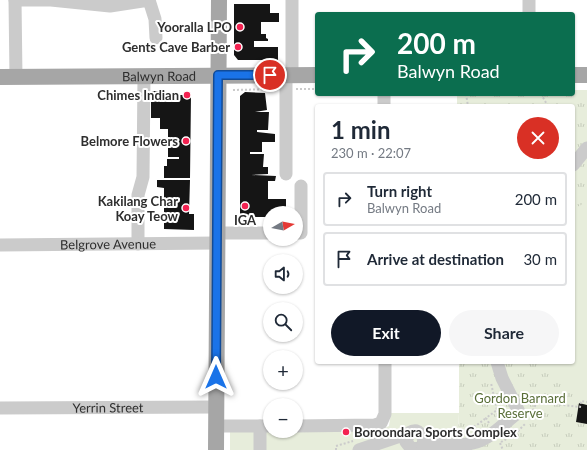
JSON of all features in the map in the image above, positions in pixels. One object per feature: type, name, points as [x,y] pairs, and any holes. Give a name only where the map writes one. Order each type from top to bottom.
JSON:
[{"type":"main road","points":[[216,450],[219,0]]},
{"type":"main road","name":"Balwyn Road","points":[[0,77],[315,75]]},
{"type":"main road","points":[[575,75],[587,75]]},
{"type":"street","points":[[16,76],[15,3],[51,0],[110,6],[149,0],[155,19],[156,38]]},
{"type":"street","points":[[286,174],[292,0]]},
{"type":"street","points":[[529,0],[529,12]]},
{"type":"street","points":[[138,244],[138,195],[143,176],[144,76]]},
{"type":"street","points":[[579,163],[587,148]]},
{"type":"street","points":[[300,186],[300,206]]},
{"type":"street","name":"Belgrove Avenue","points":[[0,245],[138,244],[263,234]]},
{"type":"street","points":[[303,426],[375,425],[381,423],[385,414],[385,364]]},
{"type":"street","points":[[359,450],[407,437],[417,431],[423,441],[453,445],[473,443],[498,437],[519,412],[502,378],[498,364]]},
{"type":"street","name":"Yerrin Street","points":[[0,408],[216,407]]},
{"type":"street","points":[[216,426],[263,426]]},
{"type":"street","points":[[260,450],[263,436]]},
{"type":"path","points":[[490,381],[497,410],[486,418],[504,450]]},
{"type":"path","points":[[498,437],[515,434],[528,421],[537,402],[580,407],[581,401],[587,402]]},
{"type":"green space","name":"Gordon Barnard Reserve","points":[[575,90],[587,90],[587,450],[457,450],[459,364],[575,364],[575,104],[457,104],[457,96],[575,96]]},
{"type":"green space","points":[[587,202],[587,395],[561,381],[543,364],[575,364],[575,208]]},
{"type":"green space","name":"Boroondara Sports Complex","points":[[391,413],[459,413],[457,450],[230,450],[230,432],[263,432],[263,438],[303,438],[303,431],[381,430],[389,426]]},
{"type":"building","points":[[234,4],[270,4],[270,13],[279,13],[279,22],[261,22],[261,34],[266,34],[268,41],[254,41],[254,47],[278,47],[278,60],[238,60],[234,55]]},
{"type":"building","points":[[151,91],[165,91],[165,95],[191,95],[190,178],[164,178],[164,166],[167,166],[167,159],[179,159],[179,157],[168,157],[168,129],[160,129],[160,118],[151,118]]},
{"type":"building","points":[[245,92],[265,93],[267,110],[255,112],[269,112],[268,130],[257,130],[257,132],[275,134],[275,142],[262,142],[262,152],[250,152],[250,154],[264,154],[263,167],[268,167],[268,174],[251,175],[276,176],[275,181],[268,181],[268,199],[286,199],[286,206],[263,206],[263,217],[240,217],[240,96]]},
{"type":"building","points":[[157,180],[190,180],[189,214],[194,214],[194,230],[164,229],[164,188],[157,187]]},
{"type":"building","points":[[579,403],[587,405],[587,424],[576,422]]},
{"type":"place","name":"Yooralla LPO","points":[[240,27]]},
{"type":"place","name":"Gents Cave Barber","points":[[238,47]]},
{"type":"place","name":"Chimes Indian","points":[[187,95]]},
{"type":"place","name":"Belmore Flowers","points":[[186,141]]},
{"type":"place","name":"IGA","points":[[245,206]]},
{"type":"place","name":"Kakilang Char Koay Teow","points":[[186,208]]},
{"type":"place","name":"Boroondara Sports Complex","points":[[346,432]]},
{"type":"route","points":[[216,377],[218,75],[270,75]]}]
